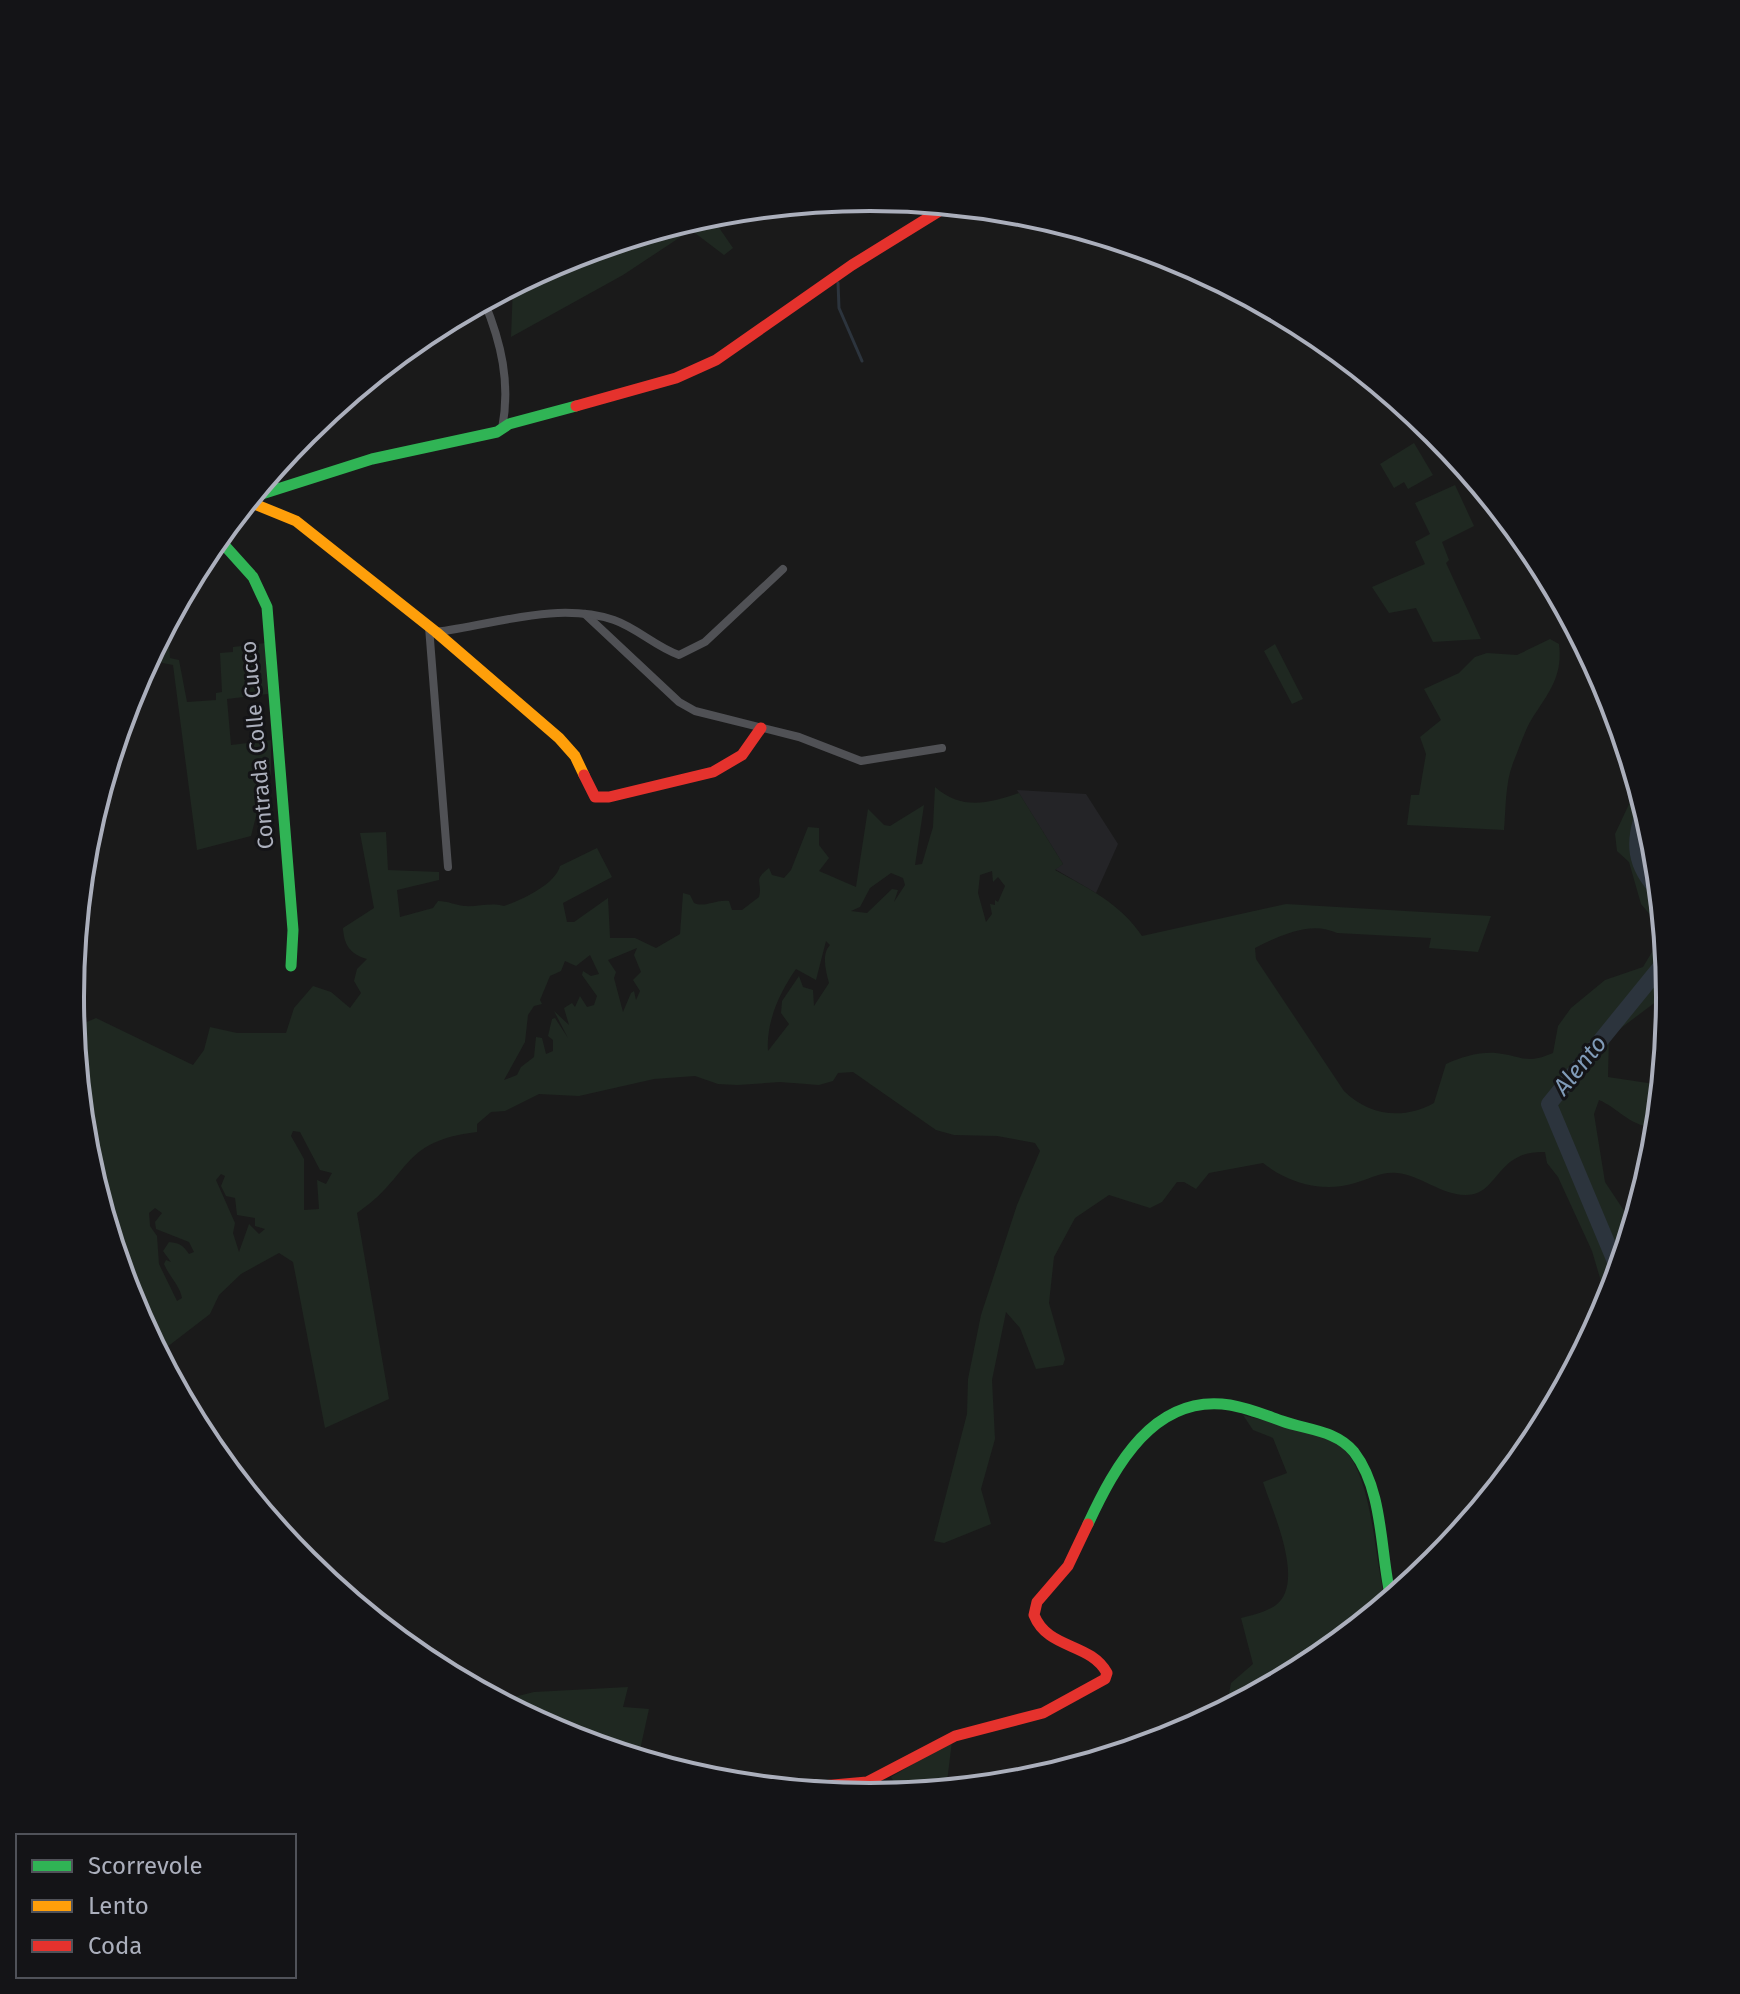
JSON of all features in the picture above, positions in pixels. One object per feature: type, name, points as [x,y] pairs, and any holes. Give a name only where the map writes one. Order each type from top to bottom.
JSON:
[{"type":"street","points":[[267,494],[372,459],[502,429],[676,378],[716,360],[852,265],[934,214]]},
{"type":"street","points":[[488,310],[499,336],[505,365],[502,429]]},
{"type":"street","points":[[258,504],[296,521],[432,629],[559,738],[575,756],[595,797],[609,797],[713,772],[742,755],[761,728]]},
{"type":"street","name":"Contrada Colle Cucco","points":[[226,546],[262,587],[267,607],[293,930],[291,966]]},
{"type":"street","points":[[432,629],[545,612],[585,614],[613,620],[679,655],[690,653],[736,616],[783,569]]},
{"type":"street","points":[[585,614],[679,702],[695,711],[799,737],[861,761],[942,748]]},
{"type":"street","points":[[432,629],[448,867]]},
{"type":"street","points":[[860,1783],[867,1782],[955,1736],[1043,1713],[1105,1679],[1107,1673],[1100,1660],[1053,1640],[1041,1628],[1034,1615],[1035,1607],[1061,1578],[1123,1456],[1137,1438],[1178,1410],[1201,1404],[1248,1409],[1289,1424],[1332,1433],[1361,1463],[1380,1532],[1381,1564],[1388,1588]]},
{"type":"shaded area","points":[[718,226],[733,248],[724,255],[693,232]]},
{"type":"shaded area","points":[[686,234],[623,275],[511,337],[513,297],[617,253]]},
{"type":"shaded area","points":[[1414,443],[1433,475],[1408,489],[1404,482],[1394,488],[1380,464]]},
{"type":"shaded area","points":[[1455,485],[1474,526],[1442,542],[1449,560],[1446,563],[1481,639],[1433,642],[1416,608],[1389,613],[1372,587],[1425,564],[1415,542],[1430,534],[1415,503]]},
{"type":"shaded area","points":[[1550,639],[1559,644],[1557,675],[1527,727],[1510,771],[1504,830],[1407,825],[1411,795],[1419,795],[1426,754],[1420,737],[1441,720],[1424,689],[1459,673],[1475,657],[1487,653],[1517,655]]},
{"type":"shaded area","points":[[169,641],[170,658],[179,660],[187,702],[216,700],[216,693],[222,692],[220,653],[233,652],[233,647],[265,643],[268,694],[227,699],[231,745],[271,740],[271,774],[262,792],[251,836],[197,850],[173,665],[159,662]]},
{"type":"shaded area","points":[[1275,644],[1303,699],[1292,704],[1264,651]]},
{"type":"shaded area","points":[[935,787],[955,799],[975,803],[1019,793],[1063,864],[1055,870],[1114,906],[1142,936],[1286,904],[1491,916],[1478,952],[1429,948],[1431,938],[1337,933],[1317,928],[1295,931],[1255,948],[1256,959],[1344,1091],[1364,1106],[1387,1113],[1411,1112],[1434,1103],[1446,1064],[1452,1061],[1483,1053],[1530,1059],[1553,1053],[1558,1026],[1571,1008],[1605,980],[1643,967],[1654,949],[1656,1002],[1609,1037],[1608,1077],[1651,1083],[1645,1126],[1599,1100],[1594,1114],[1605,1182],[1625,1212],[1602,1283],[1592,1251],[1558,1177],[1547,1163],[1545,1152],[1518,1157],[1482,1190],[1464,1195],[1444,1191],[1407,1175],[1392,1173],[1343,1186],[1318,1186],[1283,1176],[1263,1163],[1209,1173],[1196,1189],[1184,1182],[1177,1182],[1162,1202],[1150,1208],[1109,1195],[1075,1218],[1054,1257],[1049,1303],[1065,1359],[1063,1365],[1036,1369],[1020,1328],[1006,1312],[992,1380],[995,1439],[981,1489],[991,1524],[944,1543],[934,1541],[967,1414],[968,1379],[981,1315],[1017,1205],[1040,1151],[1035,1143],[997,1136],[954,1135],[936,1130],[853,1072],[838,1073],[833,1081],[819,1085],[780,1082],[718,1084],[695,1076],[654,1079],[579,1096],[539,1094],[505,1111],[491,1112],[477,1124],[477,1132],[433,1143],[419,1152],[375,1199],[357,1213],[389,1399],[325,1428],[293,1262],[279,1253],[241,1274],[219,1295],[210,1314],[166,1348],[144,1298],[111,1200],[99,1150],[86,1048],[85,1023],[96,1018],[193,1065],[204,1050],[210,1027],[237,1033],[286,1033],[294,1008],[313,986],[331,992],[350,1008],[361,993],[354,981],[357,969],[367,959],[349,948],[343,928],[374,908],[360,833],[386,832],[388,870],[439,872],[439,880],[397,890],[400,917],[433,908],[438,901],[464,906],[504,906],[536,891],[552,879],[560,866],[597,848],[612,877],[563,903],[567,922],[574,922],[608,898],[610,938],[635,938],[656,948],[680,934],[683,893],[690,895],[694,903],[729,901],[732,910],[742,910],[759,897],[759,879],[764,872],[769,868],[772,875],[784,878],[791,870],[808,827],[819,828],[819,845],[829,858],[819,871],[856,887],[868,809],[884,825],[890,826],[924,805],[915,865],[922,864],[933,827]],"holes":[[[992,871],[993,882],[998,877],[1005,886],[998,902],[995,900],[995,905],[990,904],[992,914],[986,922],[978,893],[980,875]],[[891,873],[903,878],[905,885],[894,902],[898,890],[892,889],[867,913],[851,911],[860,907],[870,888]],[[826,941],[830,945],[825,958],[829,983],[814,1006],[813,990],[803,987],[799,976],[782,1001],[781,1013],[789,1024],[768,1051],[775,1008],[796,969],[816,980]],[[637,948],[634,955],[641,972],[633,980],[640,991],[636,1000],[634,991],[631,993],[623,1012],[614,978],[616,972],[608,960]],[[590,955],[599,974],[591,976],[583,971],[582,975],[597,996],[594,1005],[587,1007],[580,996],[575,1007],[572,1003],[564,1008],[569,1025],[554,1011],[568,1038],[555,1018],[552,1019],[548,1036],[553,1040],[553,1051],[546,1054],[542,1038],[536,1037],[534,1057],[521,1067],[517,1075],[504,1080],[525,1042],[528,1015],[534,1006],[542,1004],[540,1000],[550,976],[561,971],[565,961],[576,966]],[[293,1131],[300,1132],[320,1170],[332,1173],[326,1184],[317,1180],[319,1209],[304,1210],[304,1159],[291,1136]],[[221,1174],[225,1176],[221,1186],[226,1196],[235,1198],[237,1215],[255,1218],[255,1226],[265,1229],[259,1234],[249,1224],[239,1252],[233,1233],[235,1223],[216,1180]],[[155,1208],[162,1213],[155,1222],[156,1229],[189,1242],[194,1252],[189,1254],[185,1248],[169,1242],[163,1251],[171,1262],[166,1260],[164,1264],[181,1294],[182,1298],[177,1301],[159,1264],[157,1236],[150,1226],[149,1213]]]},
{"type":"shaded area","points":[[1017,790],[1086,794],[1118,844],[1096,893],[1055,869],[1063,864]]},
{"type":"shaded area","points":[[1631,801],[1641,844],[1651,916],[1641,904],[1629,862],[1617,851],[1615,834]]},
{"type":"shaded area","points":[[1243,1415],[1329,1438],[1350,1456],[1366,1495],[1383,1592],[1307,1651],[1229,1696],[1231,1683],[1253,1664],[1241,1618],[1276,1605],[1284,1594],[1288,1580],[1284,1546],[1263,1482],[1287,1473],[1273,1438],[1253,1430]]},
{"type":"shaded area","points":[[628,1687],[623,1707],[649,1709],[640,1748],[569,1723],[513,1697],[534,1692]]},
{"type":"shaded area","points":[[952,1741],[947,1778],[894,1782],[891,1777]]},
{"type":"waterway","points":[[838,283],[839,308],[862,361]]},
{"type":"waterway","name":"Alento","points":[[1638,832],[1638,853],[1646,874]]},
{"type":"waterway","name":"Alento","points":[[1612,1255],[1549,1104],[1655,973]]},
{"type":"traffic: fast","points":[[268,492],[372,459],[497,432],[509,424],[576,406]]},
{"type":"traffic: fast","points":[[226,547],[253,577],[267,607],[293,930],[291,966]]},
{"type":"traffic: fast","points":[[1088,1524],[1125,1458],[1159,1422],[1180,1410],[1203,1404],[1230,1405],[1330,1435],[1354,1452],[1364,1468],[1376,1504],[1388,1588]]},
{"type":"traffic: slow","points":[[257,505],[296,521],[436,632],[559,738],[575,756],[584,775]]},
{"type":"traffic: jam","points":[[576,406],[676,378],[716,360],[852,265],[934,214]]},
{"type":"traffic: jam","points":[[584,775],[595,797],[609,797],[713,772],[742,755],[761,728]]},
{"type":"traffic: jam","points":[[860,1783],[867,1782],[955,1736],[1043,1713],[1105,1679],[1107,1673],[1100,1663],[1049,1634],[1034,1615],[1037,1602],[1068,1566],[1088,1524]]}]
